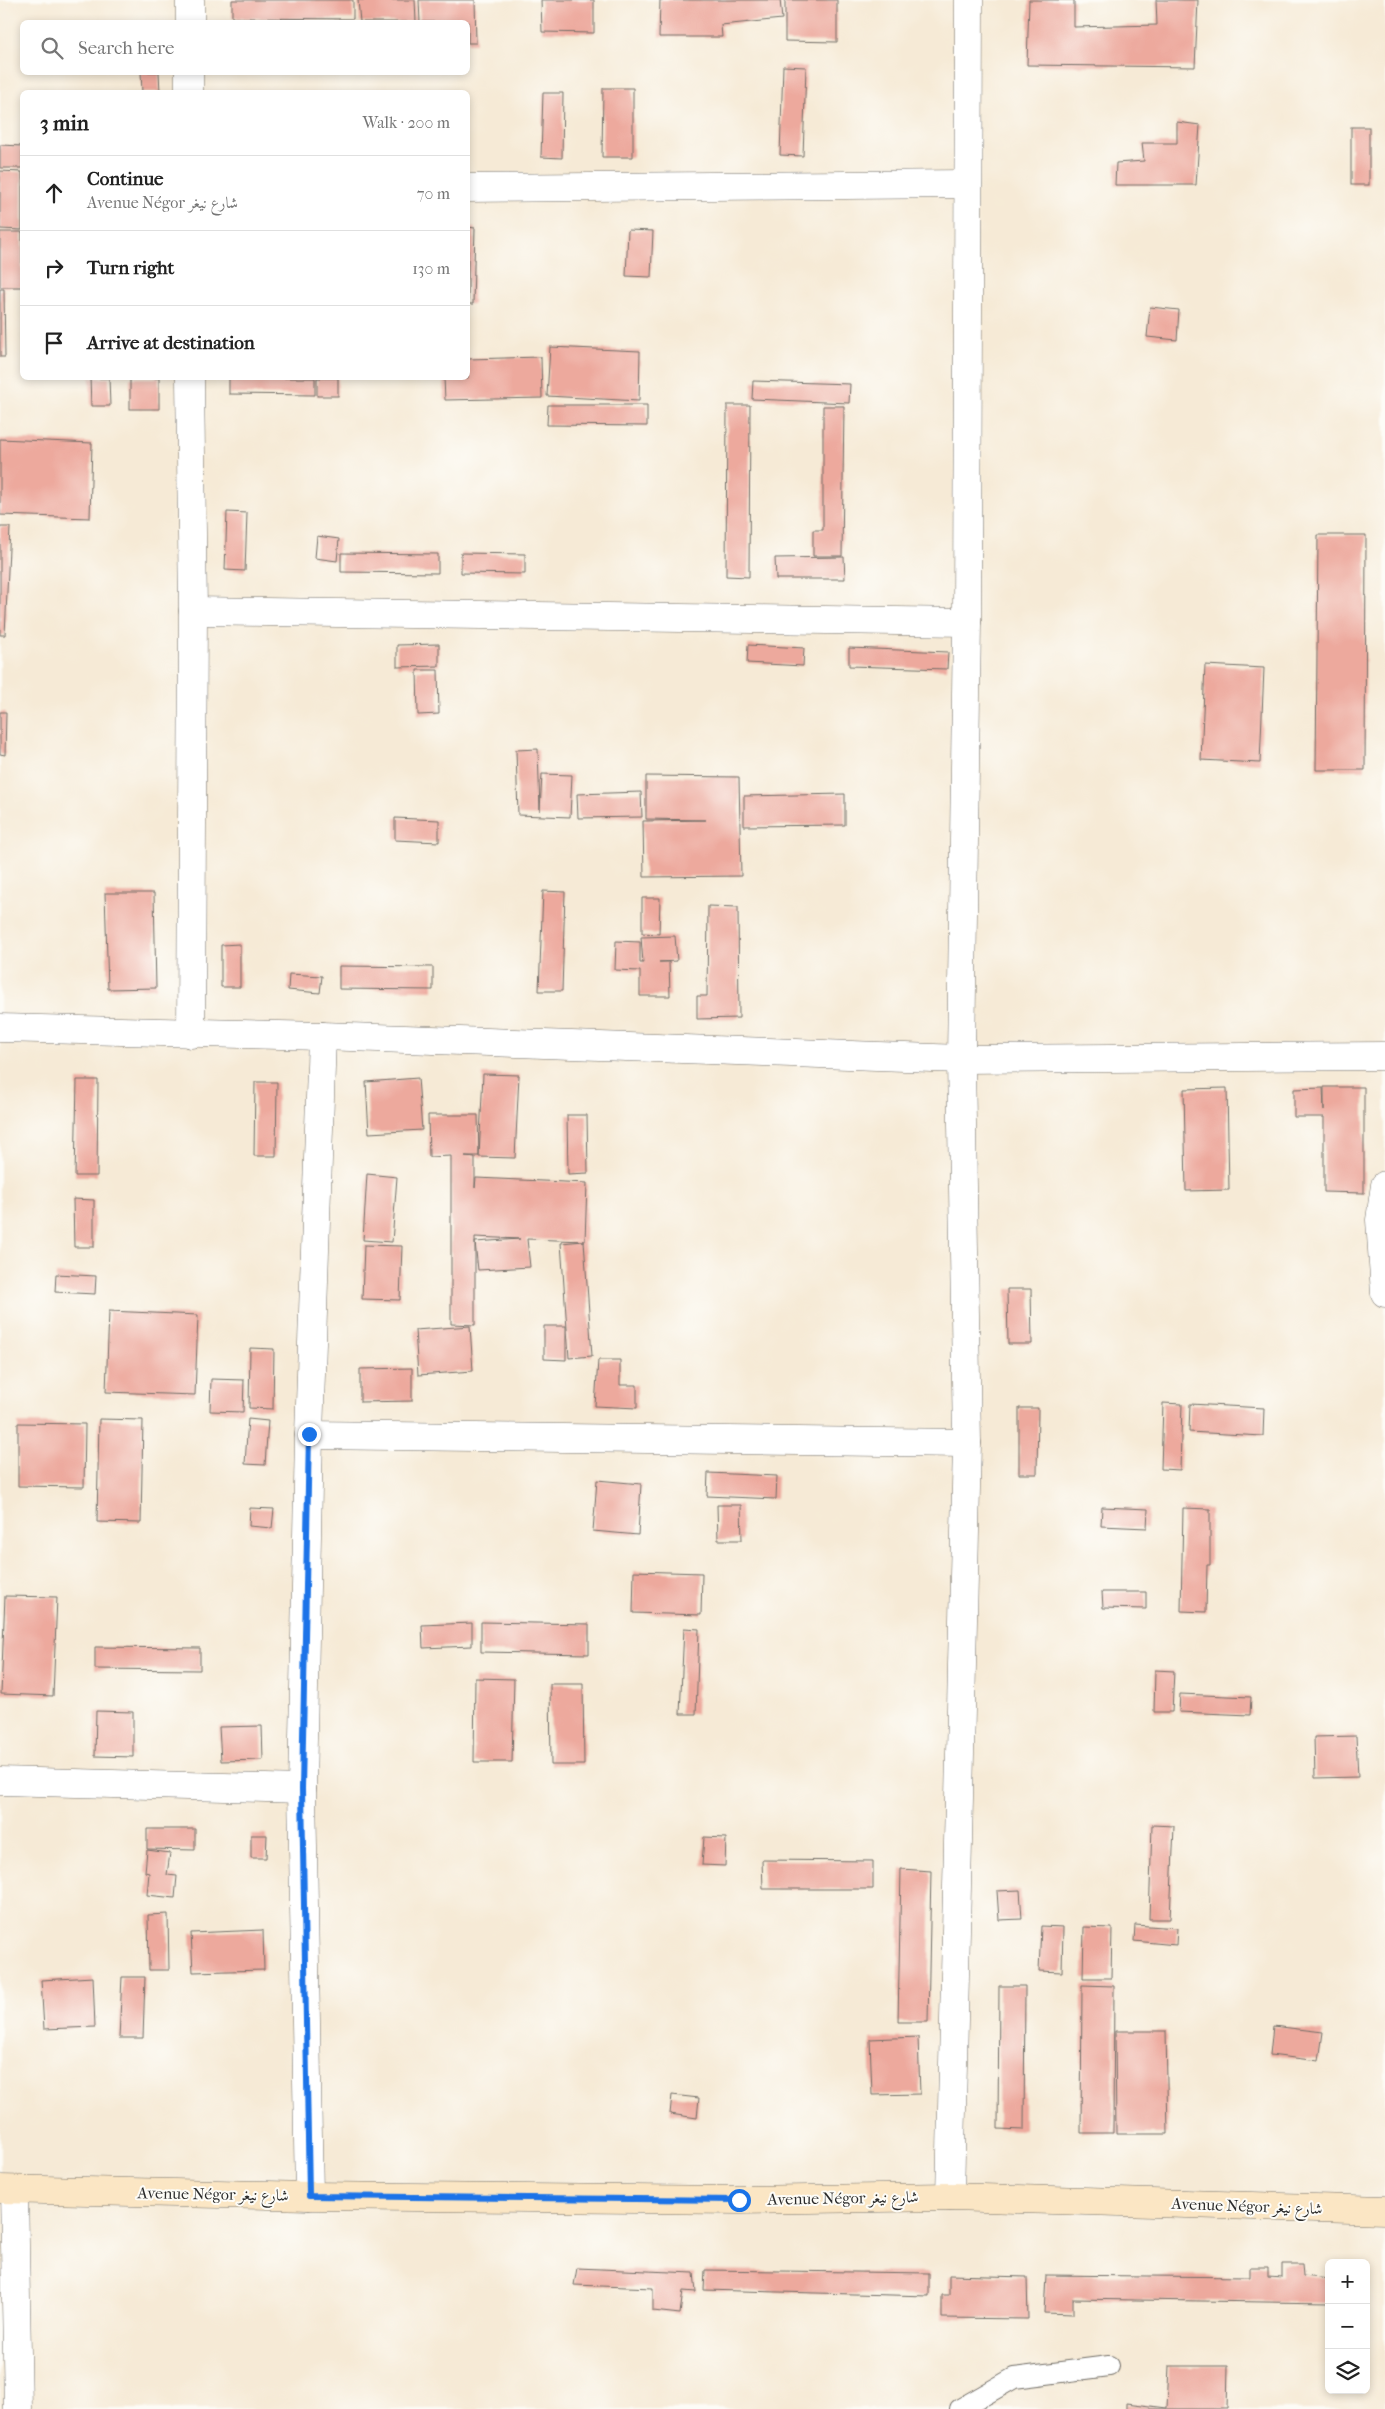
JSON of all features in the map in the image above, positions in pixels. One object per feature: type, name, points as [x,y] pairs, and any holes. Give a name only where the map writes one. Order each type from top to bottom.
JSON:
[{"type":"main road","name":"Avenue Négor شارع نيغر","points":[[7,2190],[309,2196],[739,2200],[950,2197],[1385,2210]]},
{"type":"street","points":[[190,0],[190,20]]},
{"type":"street","points":[[950,2197],[967,1442],[961,1059],[967,622],[969,0]]},
{"type":"street","points":[[189,75],[189,90]]},
{"type":"street","points":[[470,188],[968,184]]},
{"type":"street","points":[[190,380],[193,612],[191,1034]]},
{"type":"street","points":[[193,612],[967,622]]},
{"type":"street","points":[[0,1028],[322,1036],[961,1059],[1385,1056]]},
{"type":"street","points":[[309,2196],[302,1789],[309,1434],[322,1036]]},
{"type":"street","points":[[1385,1185],[1380,1220],[1385,1293]]},
{"type":"street","points":[[309,1434],[967,1442]]},
{"type":"street","points":[[0,1781],[302,1789]]},
{"type":"street","points":[[7,2190],[18,2409]]},
{"type":"lane","points":[[960,2409],[1014,2378],[1109,2366]]},
{"type":"building","points":[[232,0],[353,0],[353,19],[232,18]]},
{"type":"building","points":[[358,0],[415,0],[416,20],[360,20]]},
{"type":"building","points":[[419,0],[475,0],[476,43],[470,43],[470,20],[420,20]]},
{"type":"building","points":[[541,0],[594,0],[594,33],[542,32]]},
{"type":"building","points":[[660,0],[780,0],[782,19],[721,25],[722,37],[659,37]]},
{"type":"building","points":[[785,0],[837,0],[837,42],[785,41]]},
{"type":"building","points":[[1029,0],[1074,0],[1074,27],[1157,25],[1156,0],[1198,0],[1195,67],[1027,65]]},
{"type":"building","points":[[783,66],[806,67],[803,156],[780,155]]},
{"type":"building","points":[[141,75],[159,75],[160,90],[142,90]]},
{"type":"building","points":[[603,88],[633,88],[633,157],[602,157]]},
{"type":"building","points":[[543,93],[563,93],[562,158],[541,157]]},
{"type":"building","points":[[1177,122],[1200,125],[1196,185],[1115,185],[1116,163],[1144,161],[1142,143],[1177,143]]},
{"type":"building","points":[[1351,127],[1369,127],[1369,185],[1351,185]]},
{"type":"building","points":[[0,145],[20,146],[20,168],[0,168]]},
{"type":"building","points":[[0,171],[20,172],[20,230],[0,229]]},
{"type":"building","points":[[470,227],[475,228],[473,304],[470,304]]},
{"type":"building","points":[[628,230],[653,231],[651,277],[626,276]]},
{"type":"building","points":[[0,232],[20,232],[20,287],[0,287]]},
{"type":"building","points":[[0,289],[4,289],[5,357],[0,357]]},
{"type":"building","points":[[1150,307],[1179,310],[1177,340],[1147,337]]},
{"type":"building","points":[[550,347],[640,351],[639,401],[547,396]]},
{"type":"building","points":[[541,357],[542,398],[445,400],[444,380],[470,380],[470,359]]},
{"type":"building","points":[[90,380],[109,380],[110,406],[91,406]]},
{"type":"building","points":[[130,380],[159,380],[159,409],[130,409]]},
{"type":"building","points":[[229,380],[315,380],[315,395],[229,394]]},
{"type":"building","points":[[317,380],[338,380],[338,396],[317,396]]},
{"type":"building","points":[[753,381],[850,384],[849,403],[752,399]]},
{"type":"building","points":[[548,405],[647,405],[647,426],[547,425]]},
{"type":"building","points":[[727,405],[750,405],[749,577],[726,576]]},
{"type":"building","points":[[823,406],[844,406],[842,556],[813,556],[813,530],[823,530]]},
{"type":"building","points":[[0,439],[92,443],[90,518],[0,515]]},
{"type":"building","points":[[227,512],[247,513],[245,571],[225,570]]},
{"type":"building","points":[[0,527],[10,527],[5,635],[0,635]]},
{"type":"building","points":[[1318,535],[1366,535],[1365,770],[1316,770]]},
{"type":"building","points":[[317,536],[339,539],[337,561],[315,558]]},
{"type":"building","points":[[341,553],[438,554],[438,573],[341,572]]},
{"type":"building","points":[[461,553],[525,554],[525,574],[461,573]]},
{"type":"building","points":[[844,557],[845,579],[776,579],[775,558]]},
{"type":"building","points":[[439,644],[439,666],[397,667],[397,645]]},
{"type":"building","points":[[748,645],[804,648],[803,666],[747,663]]},
{"type":"building","points":[[849,648],[948,652],[947,669],[849,666]]},
{"type":"building","points":[[1205,665],[1264,668],[1260,763],[1201,760]]},
{"type":"building","points":[[417,670],[438,670],[439,714],[418,715]]},
{"type":"building","points":[[0,712],[6,712],[5,755],[0,754]]},
{"type":"building","points":[[538,749],[540,811],[542,774],[572,775],[570,817],[518,815],[516,750]]},
{"type":"building","points":[[646,776],[739,777],[741,876],[644,877],[643,821],[706,820],[646,819]]},
{"type":"building","points":[[641,792],[642,817],[578,818],[577,794]]},
{"type":"building","points":[[845,794],[845,825],[744,826],[744,796]]},
{"type":"building","points":[[395,818],[439,820],[439,842],[395,840]]},
{"type":"building","points":[[543,891],[565,892],[562,991],[539,991]]},
{"type":"building","points":[[105,893],[154,893],[156,988],[108,989]]},
{"type":"building","points":[[642,898],[660,898],[659,934],[642,933]]},
{"type":"building","points":[[708,906],[738,907],[739,1018],[697,1019],[697,996],[707,996]]},
{"type":"building","points":[[675,936],[677,961],[659,962],[669,962],[670,996],[640,996],[640,971],[615,970],[616,941],[640,942],[640,963],[643,963],[641,937]]},
{"type":"building","points":[[240,944],[240,987],[221,987],[221,945]]},
{"type":"building","points":[[339,966],[433,967],[433,990],[339,989]]},
{"type":"building","points":[[289,974],[322,976],[320,993],[288,990]]},
{"type":"building","points":[[483,1074],[519,1075],[515,1158],[479,1157]]},
{"type":"building","points":[[418,1078],[422,1130],[369,1133],[366,1082]]},
{"type":"building","points":[[77,1080],[98,1080],[97,1176],[75,1176]]},
{"type":"building","points":[[255,1082],[277,1082],[276,1156],[254,1156]]},
{"type":"building","points":[[1324,1087],[1364,1087],[1364,1193],[1324,1192],[1324,1117],[1294,1117],[1294,1089],[1323,1088],[1324,1110]]},
{"type":"building","points":[[1227,1088],[1229,1190],[1186,1191],[1184,1089]]},
{"type":"building","points":[[428,1115],[478,1115],[479,1156],[465,1156],[475,1157],[475,1188],[476,1178],[587,1183],[585,1241],[527,1239],[530,1267],[478,1270],[475,1242],[475,1325],[451,1324],[451,1156],[429,1157]],"holes":[[[475,1237],[520,1239],[475,1242]]]},
{"type":"building","points":[[567,1115],[587,1115],[588,1173],[568,1174]]},
{"type":"building","points":[[367,1174],[397,1177],[392,1242],[363,1240]]},
{"type":"building","points":[[73,1199],[94,1200],[94,1247],[74,1247]]},
{"type":"building","points":[[584,1241],[592,1356],[569,1358],[561,1243]]},
{"type":"building","points":[[364,1245],[402,1246],[400,1300],[362,1299]]},
{"type":"building","points":[[56,1274],[96,1276],[95,1294],[55,1292]]},
{"type":"building","points":[[1007,1289],[1031,1289],[1032,1344],[1008,1344]]},
{"type":"building","points":[[109,1311],[198,1315],[195,1395],[106,1392]]},
{"type":"building","points":[[470,1326],[473,1371],[418,1375],[415,1330]]},
{"type":"building","points":[[544,1326],[566,1326],[566,1360],[544,1359]]},
{"type":"building","points":[[250,1348],[274,1349],[273,1409],[249,1408]]},
{"type":"building","points":[[598,1360],[620,1360],[620,1385],[637,1385],[637,1408],[595,1406]]},
{"type":"building","points":[[412,1368],[412,1401],[360,1402],[360,1369]]},
{"type":"building","points":[[211,1379],[244,1380],[243,1412],[210,1411]]},
{"type":"building","points":[[1163,1403],[1182,1404],[1180,1470],[1161,1469]]},
{"type":"building","points":[[1190,1404],[1264,1408],[1263,1436],[1189,1432]]},
{"type":"building","points":[[1019,1408],[1038,1408],[1037,1474],[1019,1474]]},
{"type":"building","points":[[99,1419],[143,1420],[141,1523],[97,1522]]},
{"type":"building","points":[[248,1419],[268,1421],[265,1465],[245,1464]]},
{"type":"building","points":[[18,1423],[85,1424],[84,1487],[18,1486]]},
{"type":"building","points":[[708,1473],[777,1476],[776,1499],[707,1496]]},
{"type":"building","points":[[597,1480],[641,1484],[638,1535],[593,1531]]},
{"type":"building","points":[[717,1505],[741,1505],[742,1540],[718,1540]]},
{"type":"building","points":[[1102,1507],[1148,1509],[1147,1528],[1101,1526]]},
{"type":"building","points":[[250,1508],[274,1509],[272,1528],[249,1526]]},
{"type":"building","points":[[1183,1508],[1210,1509],[1210,1565],[1207,1565],[1206,1612],[1181,1611]]},
{"type":"building","points":[[634,1571],[702,1573],[701,1615],[633,1613]]},
{"type":"building","points":[[1102,1592],[1146,1592],[1146,1609],[1103,1608]]},
{"type":"building","points":[[5,1596],[57,1597],[53,1696],[1,1694]]},
{"type":"building","points":[[481,1622],[589,1624],[589,1654],[481,1652]]},
{"type":"building","points":[[472,1623],[472,1646],[423,1648],[422,1625]]},
{"type":"building","points":[[684,1628],[699,1629],[696,1714],[680,1714]]},
{"type":"building","points":[[95,1647],[200,1648],[200,1670],[95,1669]]},
{"type":"building","points":[[1155,1670],[1174,1671],[1172,1712],[1154,1712]]},
{"type":"building","points":[[475,1678],[514,1679],[512,1762],[474,1762]]},
{"type":"building","points":[[550,1684],[583,1684],[584,1765],[551,1765]]},
{"type":"building","points":[[1180,1694],[1251,1697],[1250,1715],[1179,1712]]},
{"type":"building","points":[[96,1711],[133,1712],[133,1757],[95,1756]]},
{"type":"building","points":[[262,1726],[263,1760],[221,1761],[219,1727]]},
{"type":"building","points":[[1356,1736],[1358,1777],[1315,1778],[1314,1737]]},
{"type":"building","points":[[1152,1825],[1174,1826],[1170,1919],[1149,1919]]},
{"type":"building","points":[[147,1829],[195,1829],[195,1850],[147,1849]]},
{"type":"building","points":[[251,1835],[267,1835],[266,1858],[251,1858]]},
{"type":"building","points":[[704,1837],[726,1838],[725,1866],[702,1865]]},
{"type":"building","points":[[147,1850],[170,1853],[167,1875],[177,1876],[175,1898],[147,1895],[149,1873],[145,1872]]},
{"type":"building","points":[[762,1860],[873,1861],[873,1889],[763,1889]]},
{"type":"building","points":[[901,1869],[931,1871],[928,2022],[898,2022]]},
{"type":"building","points":[[1020,1890],[1022,1919],[999,1920],[997,1891]]},
{"type":"building","points":[[168,1914],[169,1970],[149,1970],[148,1915]]},
{"type":"building","points":[[1135,1925],[1177,1928],[1176,1945],[1134,1941]]},
{"type":"building","points":[[1041,1926],[1063,1927],[1062,1972],[1039,1971]]},
{"type":"building","points":[[1084,1927],[1112,1928],[1111,1978],[1083,1978]]},
{"type":"building","points":[[263,1930],[264,1970],[193,1972],[191,1933]]},
{"type":"building","points":[[93,1977],[95,2027],[44,2029],[41,1980]]},
{"type":"building","points":[[122,1977],[145,1977],[143,2038],[119,2038]]},
{"type":"building","points":[[1082,1985],[1114,1986],[1113,2133],[1081,2133]]},
{"type":"building","points":[[999,1986],[1025,1986],[1024,2130],[998,2129]]},
{"type":"building","points":[[1273,2026],[1323,2032],[1319,2061],[1270,2055]]},
{"type":"building","points":[[1115,2031],[1166,2031],[1168,2134],[1116,2134]]},
{"type":"building","points":[[918,2037],[920,2094],[872,2095],[870,2039]]},
{"type":"building","points":[[672,2095],[699,2098],[697,2118],[670,2114]]},
{"type":"building","points":[[1282,2264],[1302,2264],[1303,2276],[1325,2279],[1325,2303],[1073,2299],[1073,2314],[1044,2313],[1046,2275],[1250,2277],[1250,2267],[1268,2267],[1268,2276],[1282,2277]]},
{"type":"building","points":[[577,2268],[694,2273],[696,2292],[683,2291],[680,2314],[653,2311],[653,2288],[574,2285]]},
{"type":"building","points":[[705,2270],[929,2273],[929,2296],[704,2290]]},
{"type":"building","points":[[949,2275],[1027,2277],[1028,2319],[942,2318],[942,2295],[949,2295]]},
{"type":"building","points":[[1169,2366],[1228,2366],[1227,2409],[1126,2409],[1126,2403],[1167,2408]]},
{"type":"route","points":[[309,1434],[302,1789],[309,2196],[739,2200]]}]
